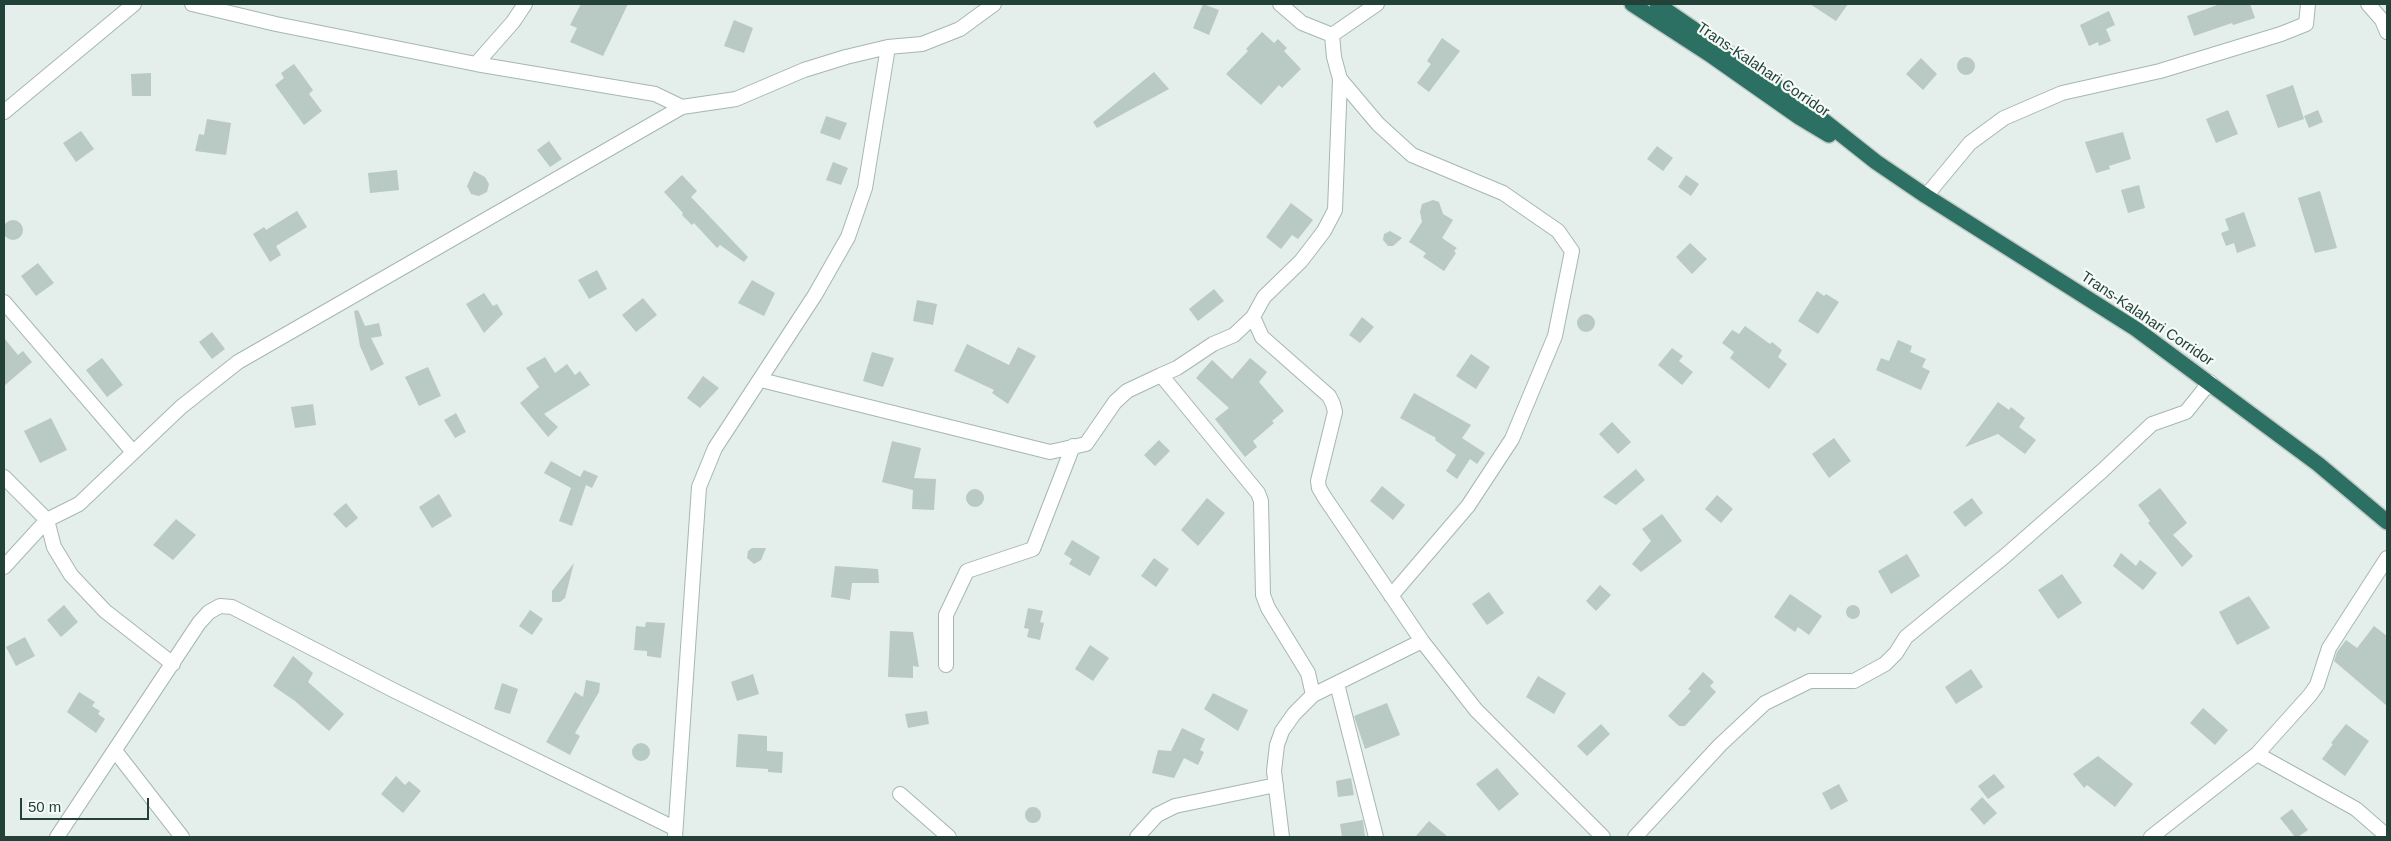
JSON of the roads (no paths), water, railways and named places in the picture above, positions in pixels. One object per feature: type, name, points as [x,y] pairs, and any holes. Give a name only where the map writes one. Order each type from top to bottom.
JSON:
[{"type":"highway","name":"Trans-Kalahari Corridor","points":[[1632,4],[1712,56],[1799,117],[1876,162],[1926,196],[2136,329],[2210,382],[2318,464],[2387,522]]},
{"type":"highway","name":"Trans-Kalahari Corridor","points":[[1661,5],[1804,105],[1876,162]]},
{"type":"street","points":[[4,112],[134,4]]},
{"type":"street","points":[[192,4],[276,24],[476,64],[656,94],[682,107]]},
{"type":"street","points":[[476,64],[513,22],[525,4]]},
{"type":"street","points":[[4,566],[47,520],[79,504],[181,407],[238,362],[682,107],[736,99],[804,70],[888,47],[922,44],[960,29],[994,4]]},
{"type":"street","points":[[1280,4],[1302,22],[1332,35]]},
{"type":"street","points":[[1332,35],[1377,4]]},
{"type":"street","points":[[1926,196],[1970,143],[2004,118],[2062,93],[2160,71],[2281,34],[2306,24],[2308,4]]},
{"type":"street","points":[[2368,4],[2385,22]]},
{"type":"street","points":[[761,380],[1050,452],[1086,444],[1115,402],[1127,391],[1177,368],[1213,344],[1234,335],[1253,316],[1264,297],[1300,261],[1324,231],[1335,210],[1340,79],[1334,57],[1332,35]]},
{"type":"street","points":[[57,837],[116,752],[208,612],[220,606],[232,607],[674,833],[697,541],[699,487],[716,448],[816,295],[848,237],[864,188],[888,47]]},
{"type":"street","points":[[1340,79],[1378,124],[1412,155],[1503,193],[1558,231],[1572,251],[1555,336],[1512,439],[1468,506],[1391,596]]},
{"type":"street","points":[[4,302],[134,452]]},
{"type":"street","points":[[1253,316],[1262,337],[1328,396],[1333,404],[1335,412],[1318,480],[1318,488],[1422,641],[1476,710],[1604,837]]},
{"type":"street","points":[[1161,376],[1258,493],[1261,501],[1263,595],[1268,608],[1308,673],[1313,695]]},
{"type":"street","points":[[1635,837],[1720,745],[1765,703],[1810,682],[1854,681],[1885,664],[1896,653],[1906,636],[2005,556],[2102,472],[2152,424],[2186,412],[2210,382]]},
{"type":"street","points":[[946,665],[946,615],[967,571],[1033,549],[1073,446]]},
{"type":"street","points":[[4,477],[47,520],[54,547],[71,575],[105,611],[173,664]]},
{"type":"street","points":[[2151,837],[2257,754],[2310,695],[2317,685],[2329,648],[2387,558]]},
{"type":"street","points":[[1282,837],[1274,771],[1277,745],[1282,731],[1294,714],[1313,695],[1422,641]]},
{"type":"street","points":[[1337,684],[1376,837]]},
{"type":"street","points":[[116,752],[182,837]]},
{"type":"street","points":[[2257,754],[2356,809],[2387,836]]},
{"type":"street","points":[[1137,837],[1157,815],[1174,806],[1276,785]]},
{"type":"street","points":[[900,794],[949,837]]}]
